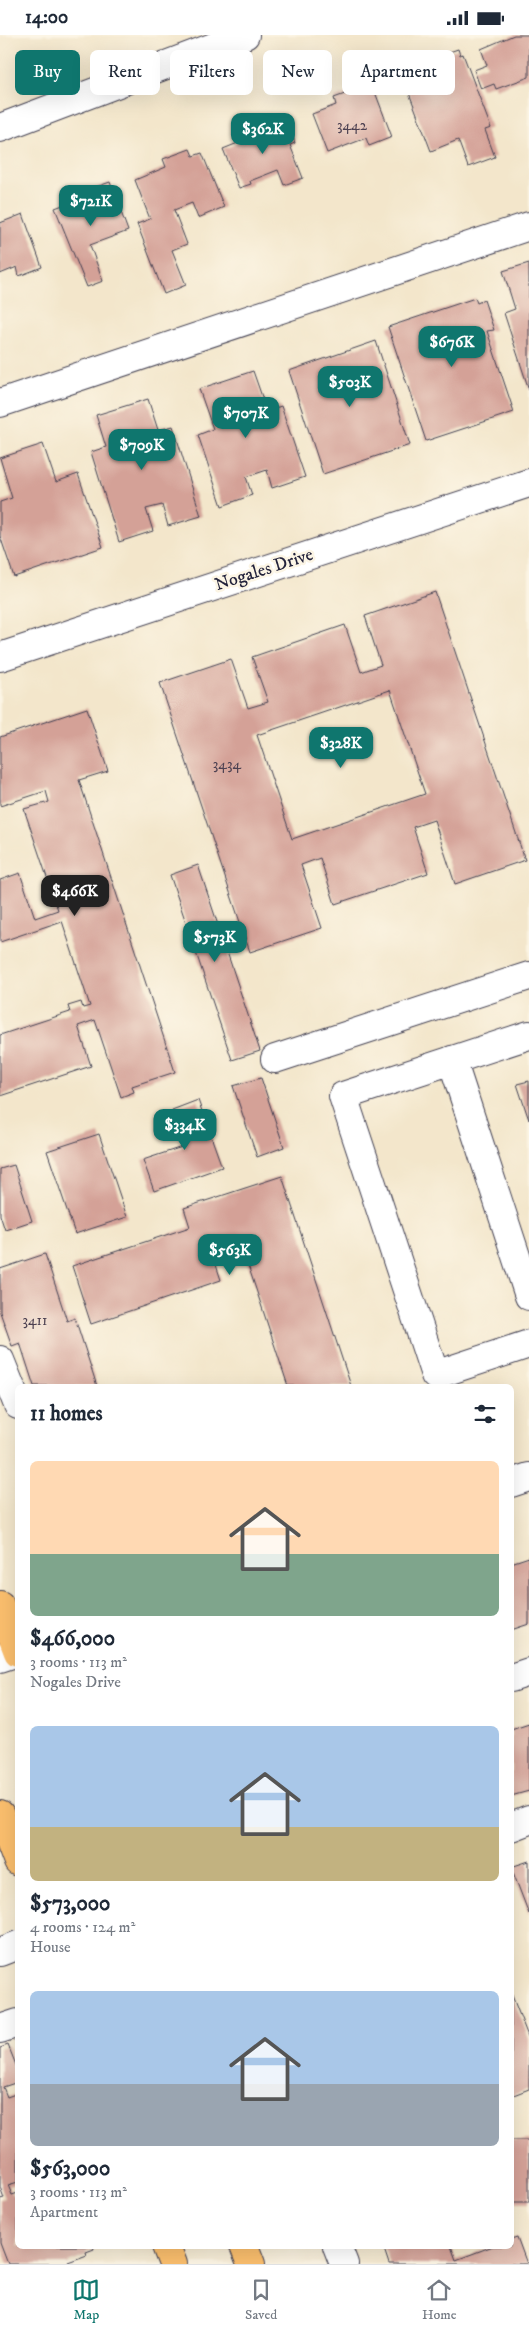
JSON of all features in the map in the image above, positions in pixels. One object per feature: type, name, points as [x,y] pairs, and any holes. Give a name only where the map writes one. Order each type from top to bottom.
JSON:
[{"type":"main road","points":[[0,1605],[15,1644]]},
{"type":"main road","points":[[0,1815],[15,1854]]},
{"type":"main road","points":[[167,2249],[173,2264]]},
{"type":"main road","points":[[245,2249],[251,2264]]},
{"type":"street","points":[[0,128],[245,35]]},
{"type":"street","points":[[0,403],[529,226]]},
{"type":"street","name":"Nogales Drive","points":[[0,657],[529,483]]},
{"type":"street","points":[[275,1059],[529,975]]},
{"type":"street","points":[[529,1035],[343,1096],[435,1375],[529,1344]]},
{"type":"street","points":[[452,1060],[519,1234],[529,1296]]},
{"type":"street","points":[[0,1360],[15,1398]]},
{"type":"street","points":[[514,1482],[529,1477]]},
{"type":"street","points":[[0,1658],[15,1653]]},
{"type":"street","points":[[514,1677],[529,1672]]},
{"type":"street","points":[[514,1826],[529,1820]]},
{"type":"street","points":[[0,1952],[15,1946]]},
{"type":"street","points":[[0,2029],[15,2024]]},
{"type":"street","points":[[339,2249],[344,2264]]},
{"type":"building","points":[[514,35],[529,35],[529,77],[496,89],[494,84],[481,89],[474,70],[487,65],[481,49]]},
{"type":"building","points":[[458,49],[460,55],[463,54],[491,128],[485,130],[495,157],[468,167],[458,140],[431,151],[410,95],[455,95],[455,50]]},
{"type":"building","points":[[342,95],[376,95],[392,137],[369,146],[366,138],[327,153],[312,114],[336,105],[334,98]]},
{"type":"building","points":[[288,123],[295,143],[290,145],[303,178],[284,185],[278,170],[250,181],[251,184],[239,188],[223,149],[238,143],[234,135],[262,124],[265,132]]},
{"type":"building","points":[[190,149],[193,156],[202,153],[224,207],[198,218],[192,203],[174,210],[187,244],[172,250],[186,285],[164,294],[137,224],[150,219],[135,180],[166,167],[163,159]]},
{"type":"building","points":[[110,182],[128,231],[90,245],[103,281],[87,287],[55,208],[87,196],[85,191]]},
{"type":"building","points":[[23,214],[42,267],[19,276],[17,267],[0,274],[0,223]]},
{"type":"building","points":[[529,263],[529,390],[504,313],[515,309],[503,271]]},
{"type":"building","points":[[475,298],[477,303],[484,300],[494,330],[487,331],[514,412],[426,441],[388,327]]},
{"type":"building","points":[[376,341],[410,445],[323,474],[289,371]]},
{"type":"building","points":[[253,371],[267,411],[281,406],[305,477],[272,488],[267,470],[246,477],[252,495],[222,506],[198,435],[213,429],[199,389]]},
{"type":"building","points":[[148,399],[158,430],[173,426],[201,516],[168,526],[162,505],[146,509],[153,531],[119,542],[91,452],[106,447],[96,415]]},
{"type":"building","points":[[43,444],[56,482],[78,474],[103,547],[14,577],[0,536],[0,502],[12,498],[0,458]]},
{"type":"building","points":[[435,592],[525,860],[455,884],[434,820],[413,827],[428,873],[335,904],[320,858],[301,865],[322,928],[250,952],[160,683],[231,659],[248,708],[268,702],[252,657],[345,625],[361,672],[381,665],[365,616]],"holes":[[[390,690],[425,794],[292,839],[257,735]]]},
{"type":"building","points":[[87,708],[108,771],[79,780],[175,1072],[132,1086],[134,1092],[121,1097],[95,1020],[78,1026],[91,1066],[0,1096],[0,1035],[70,1012],[68,1006],[81,1002],[83,1008],[90,1006],[62,921],[0,942],[0,880],[20,873],[35,918],[58,910],[24,809],[49,802],[46,791],[0,806],[0,737]]},
{"type":"building","points":[[198,865],[260,1051],[232,1060],[170,875]]},
{"type":"building","points":[[261,1078],[284,1147],[257,1157],[233,1086]]},
{"type":"building","points":[[529,1081],[529,1120],[517,1084]]},
{"type":"building","points":[[198,1100],[222,1167],[154,1191],[143,1160],[185,1146],[172,1110]]},
{"type":"building","points":[[99,1134],[127,1217],[75,1234],[47,1151]]},
{"type":"building","points":[[14,1165],[32,1221],[5,1230],[0,1215],[0,1169]]},
{"type":"building","points":[[282,1176],[350,1384],[287,1384],[244,1253],[215,1262],[221,1280],[91,1324],[72,1266],[190,1227],[184,1208]]},
{"type":"building","points":[[45,1254],[67,1321],[75,1318],[96,1384],[33,1384],[20,1343],[12,1346],[0,1312],[0,1269]]},
{"type":"building","points":[[529,1557],[529,1624],[514,1629],[514,1562]]},
{"type":"building","points":[[529,1723],[529,1791],[514,1795],[514,1728]]},
{"type":"building","points":[[529,1861],[529,1914],[514,1875],[514,1866]]},
{"type":"building","points":[[514,2001],[529,2039],[529,2089],[514,2095]]},
{"type":"building","points":[[8,2045],[15,2062],[15,2083],[3,2087],[7,2097],[15,2094],[15,2183],[8,2185],[12,2195],[15,2194],[15,2249],[94,2249],[86,2252],[87,2255],[68,2262],[69,2264],[8,2264],[0,2243],[0,2199],[4,2198],[0,2187],[0,2048]]},
{"type":"building","points":[[514,2140],[529,2140],[529,2202],[514,2202]]},
{"type":"building","points":[[517,2237],[527,2264],[389,2264],[384,2249],[452,2249],[456,2260],[485,2249],[514,2249],[514,2238]]}]
